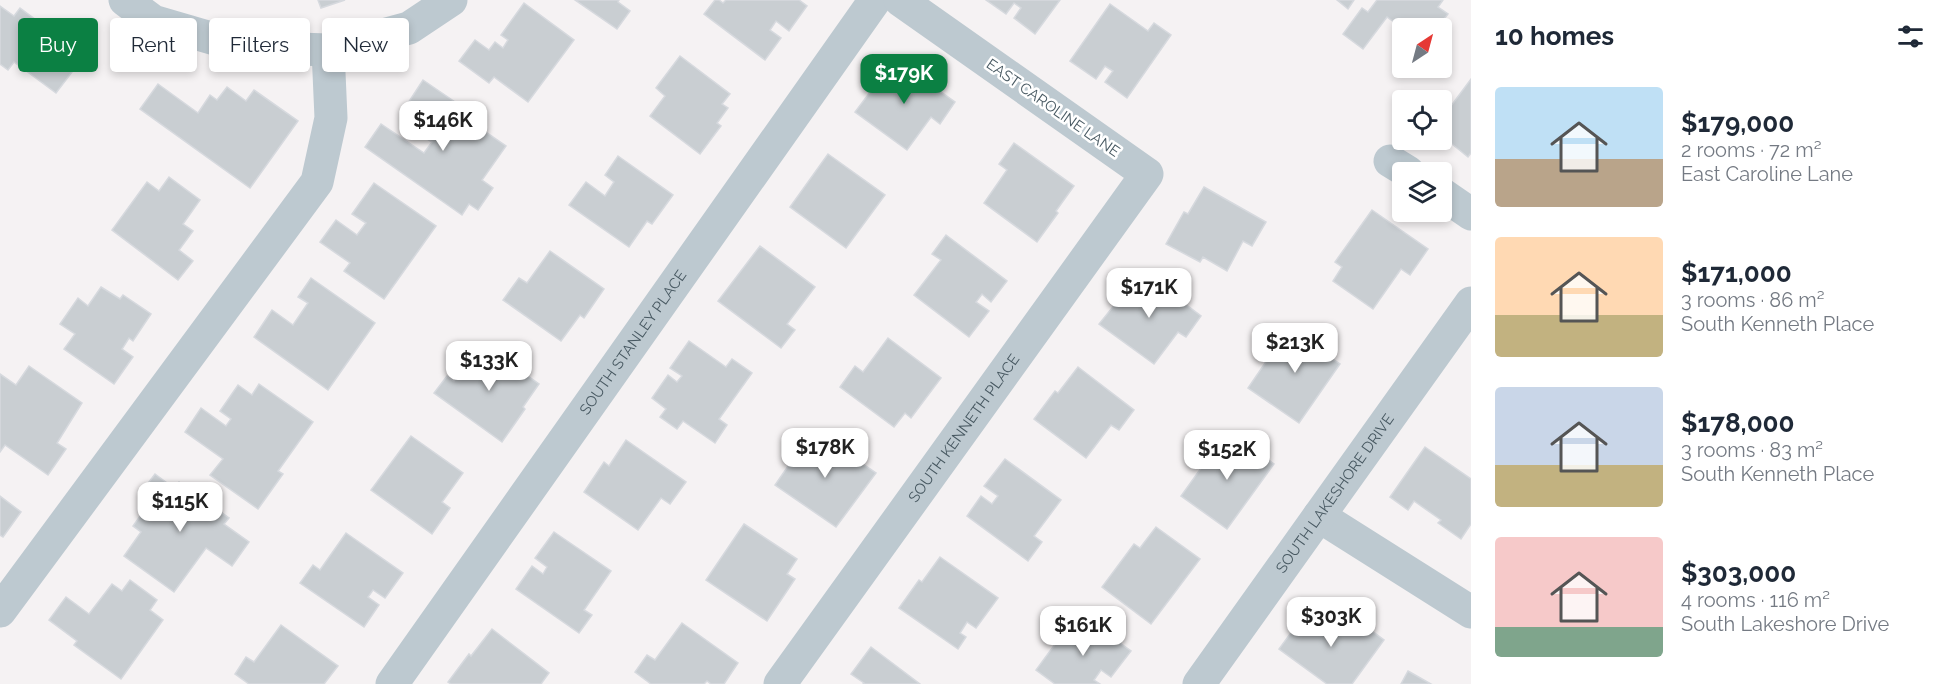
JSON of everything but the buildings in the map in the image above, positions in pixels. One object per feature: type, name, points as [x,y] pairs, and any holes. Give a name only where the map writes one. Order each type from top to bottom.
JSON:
[{"type":"street","points":[[125,0],[153,21],[242,47],[322,50]]},
{"type":"street","points":[[409,28],[452,0]]},
{"type":"street","name":"SOUTH STANLEY PLACE","points":[[392,684],[875,0]]},
{"type":"street","name":"EAST CAROLINE LANE","points":[[900,0],[1147,174]]},
{"type":"street","points":[[0,611],[317,182],[331,118],[329,72]]},
{"type":"street","name":"SOUTH KENNETH PLACE","points":[[780,684],[1147,174]]},
{"type":"street","points":[[1452,202],[1471,214]]},
{"type":"street","name":"SOUTH LAKESHORE DRIVE","points":[[1199,684],[1471,303]]},
{"type":"street","points":[[1319,516],[1471,612]]}]
